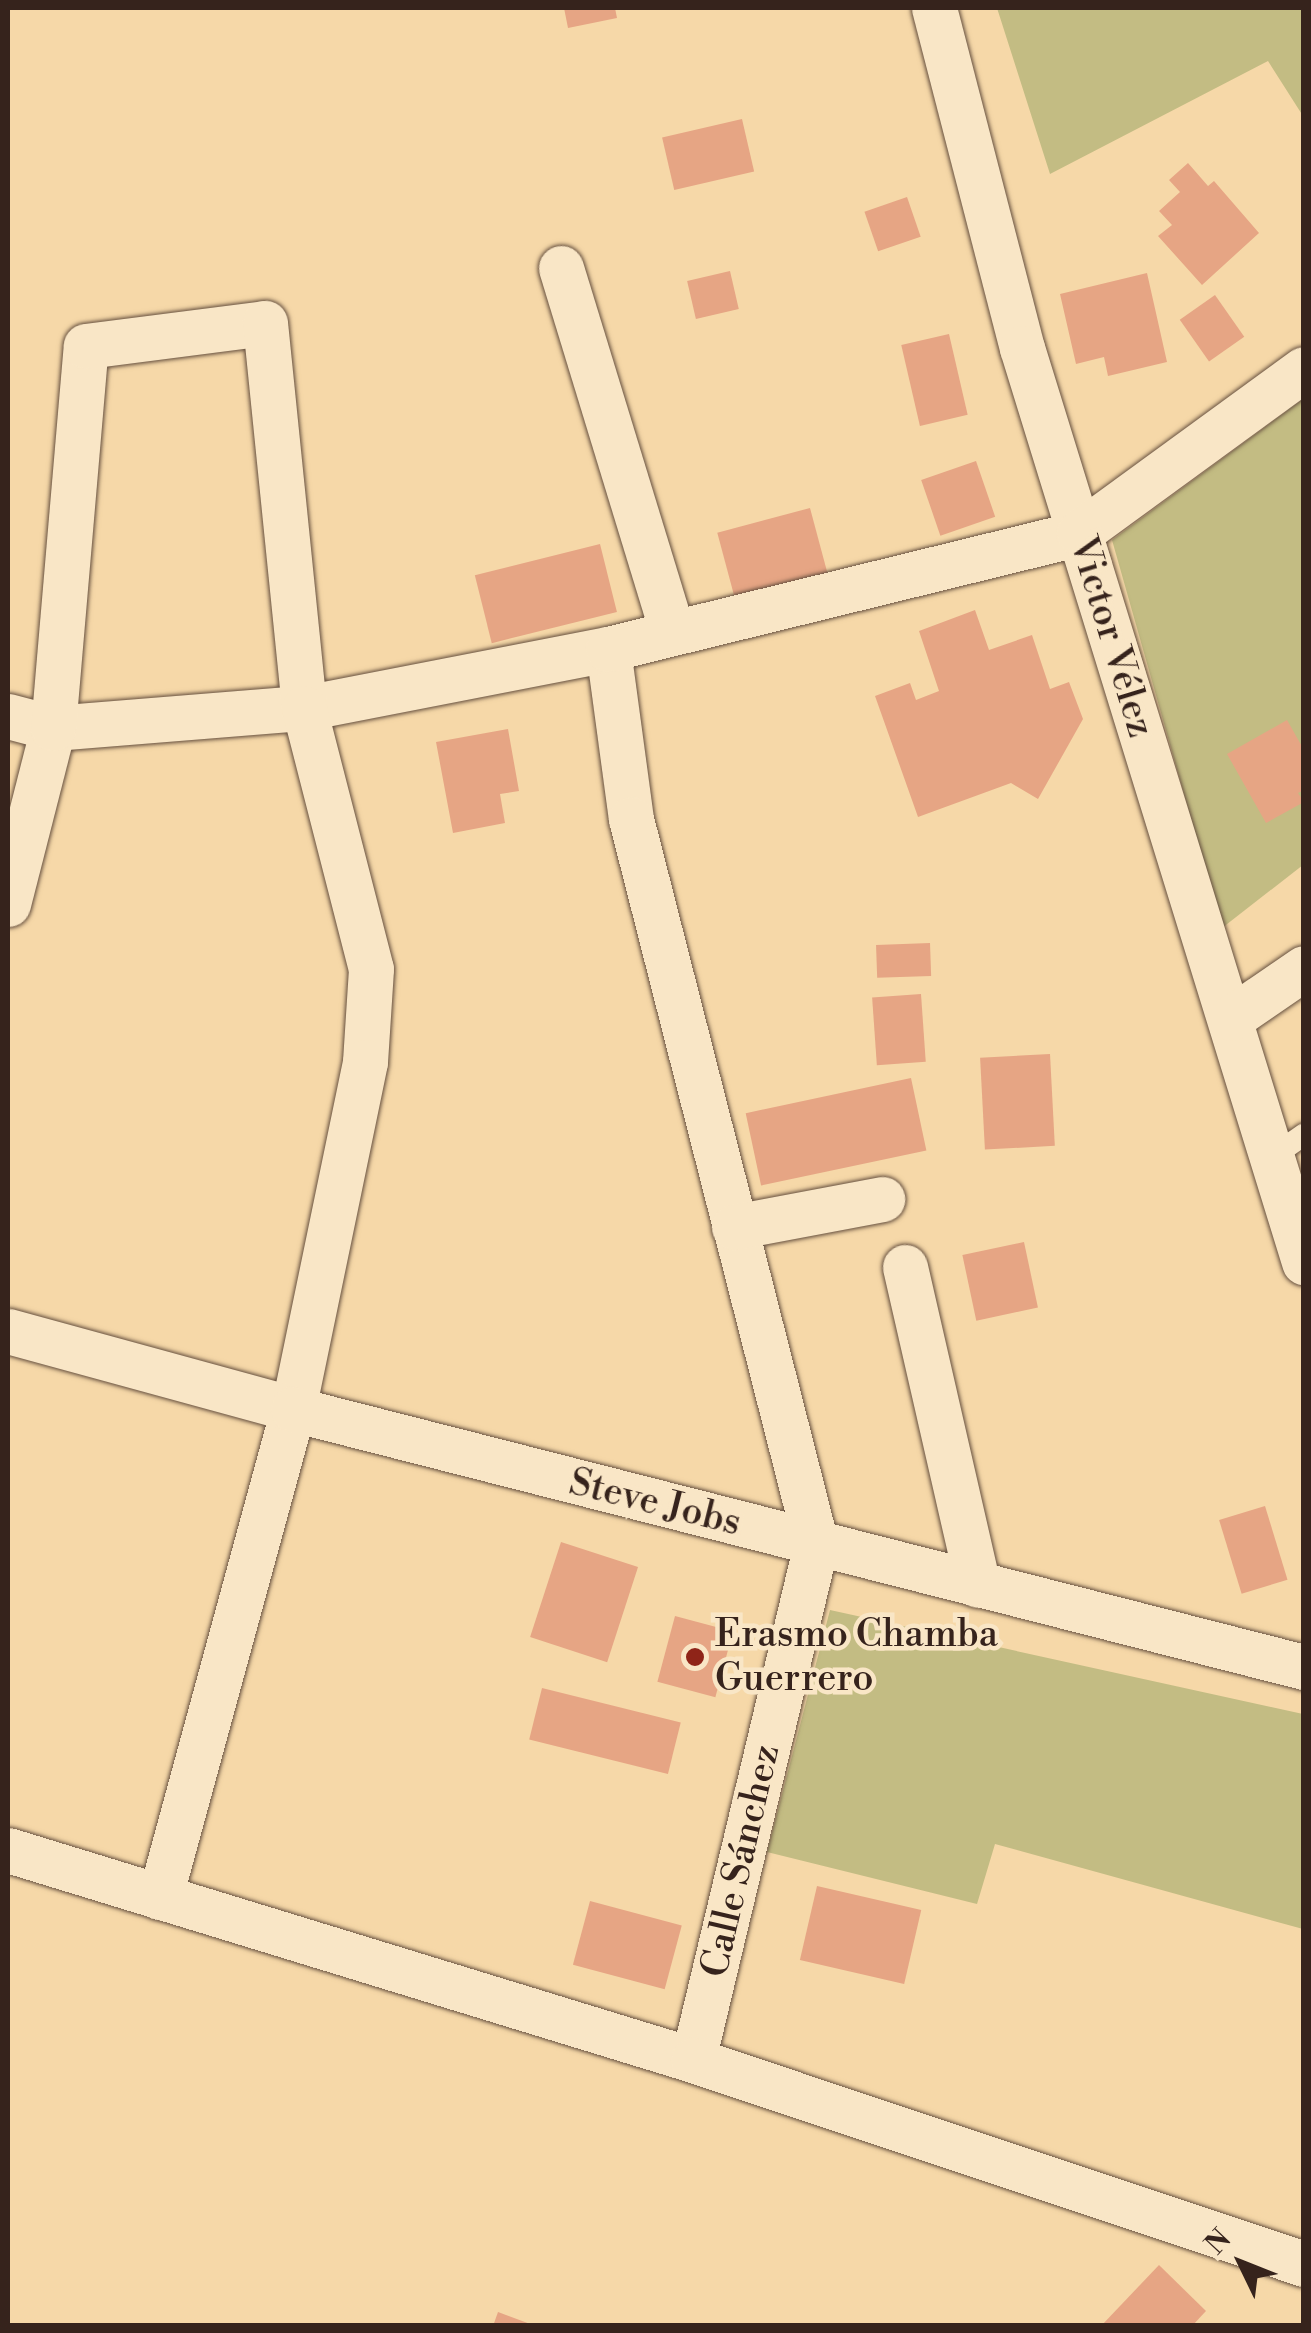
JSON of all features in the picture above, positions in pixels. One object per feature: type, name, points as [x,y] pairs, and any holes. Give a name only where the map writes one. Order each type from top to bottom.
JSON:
[{"type":"street","name":"Victor Vélez","points":[[934,8],[1000,270],[1079,533],[1231,1018],[1288,1146],[1304,1262]]},
{"type":"street","points":[[561,268],[672,632]]},
{"type":"street","points":[[8,904],[53,728],[86,346],[265,323],[304,708],[371,968],[366,1062],[293,1409],[160,1897]]},
{"type":"street","points":[[8,716],[53,728],[304,708],[608,649],[1079,533],[1304,369]]},
{"type":"street","points":[[608,649],[631,819],[816,1544]]},
{"type":"street","points":[[1231,1018],[1304,968]]},
{"type":"street","points":[[734,1227],[882,1199]]},
{"type":"street","points":[[905,1267],[978,1585]]},
{"type":"street","name":"Steve Jobs","points":[[8,1331],[293,1409],[1304,1667]]},
{"type":"street","name":"Calle Sánchez","points":[[693,2060],[816,1544]]},
{"type":"street","points":[[8,1850],[693,2060],[1304,2264]]},
{"type":"shaded area","points":[[997,8],[1303,8],[1303,116],[1268,61],[1050,174]]},
{"type":"shaded area","points":[[1303,399],[1303,865],[1222,928],[1112,540]]},
{"type":"shaded area","points":[[830,1610],[1303,1714],[1303,1929],[995,1844],[977,1904],[767,1852]]},
{"type":"building","points":[[564,8],[615,8],[617,18],[568,28]]},
{"type":"building","points":[[742,119],[754,172],[674,190],[662,137]]},
{"type":"building","points":[[1188,163],[1208,186],[1214,181],[1259,233],[1202,285],[1158,236],[1172,225],[1159,211],[1180,192],[1169,180]]},
{"type":"building","points":[[907,197],[921,237],[878,251],[864,212]]},
{"type":"building","points":[[730,271],[739,309],[696,319],[687,281]]},
{"type":"building","points":[[1147,273],[1167,362],[1108,376],[1104,357],[1076,364],[1060,294]]},
{"type":"building","points":[[1215,295],[1244,337],[1209,361],[1180,320]]},
{"type":"building","points":[[949,334],[968,415],[920,426],[901,345]]},
{"type":"building","points":[[976,461],[995,517],[940,536],[921,480]]},
{"type":"building","points":[[810,508],[829,579],[736,603],[717,533]]},
{"type":"building","points":[[600,544],[617,612],[492,643],[475,575]]},
{"type":"building","points":[[975,610],[989,650],[1032,635],[1050,689],[1069,682],[1083,719],[1038,799],[1011,783],[918,817],[875,696],[910,683],[916,700],[939,691],[919,631]]},
{"type":"building","points":[[1287,720],[1304,750],[1304,790],[1298,793],[1304,802],[1266,823],[1227,754]]},
{"type":"building","points":[[508,729],[519,791],[500,794],[505,823],[453,833],[436,742]]},
{"type":"building","points":[[930,943],[931,976],[877,978],[876,945]]},
{"type":"building","points":[[921,994],[926,1062],[877,1065],[872,997]]},
{"type":"building","points":[[1050,1054],[1055,1146],[985,1150],[980,1058]]},
{"type":"building","points":[[911,1078],[926,1150],[761,1186],[746,1113]]},
{"type":"building","points":[[1024,1242],[1038,1308],[976,1321],[962,1255]]},
{"type":"building","points":[[1265,1506],[1288,1580],[1242,1594],[1219,1520]]},
{"type":"building","points":[[561,1542],[638,1567],[607,1662],[530,1637]]},
{"type":"building","name":"Erasmo Chamba Guerrero","points":[[675,1616],[733,1632],[715,1697],[657,1682]]},
{"type":"building","points":[[542,1688],[681,1723],[668,1774],[529,1739]]},
{"type":"building","points":[[817,1886],[921,1910],[904,1984],[800,1960]]},
{"type":"building","points":[[590,1901],[682,1926],[665,1989],[573,1965]]},
{"type":"building","points":[[1159,2265],[1206,2311],[1192,2326],[1101,2326]]},
{"type":"building","points":[[498,2312],[533,2325],[493,2326]]},
{"type":"place","name":"Erasmo Chamba Guerrero","points":[[695,1657]]}]
